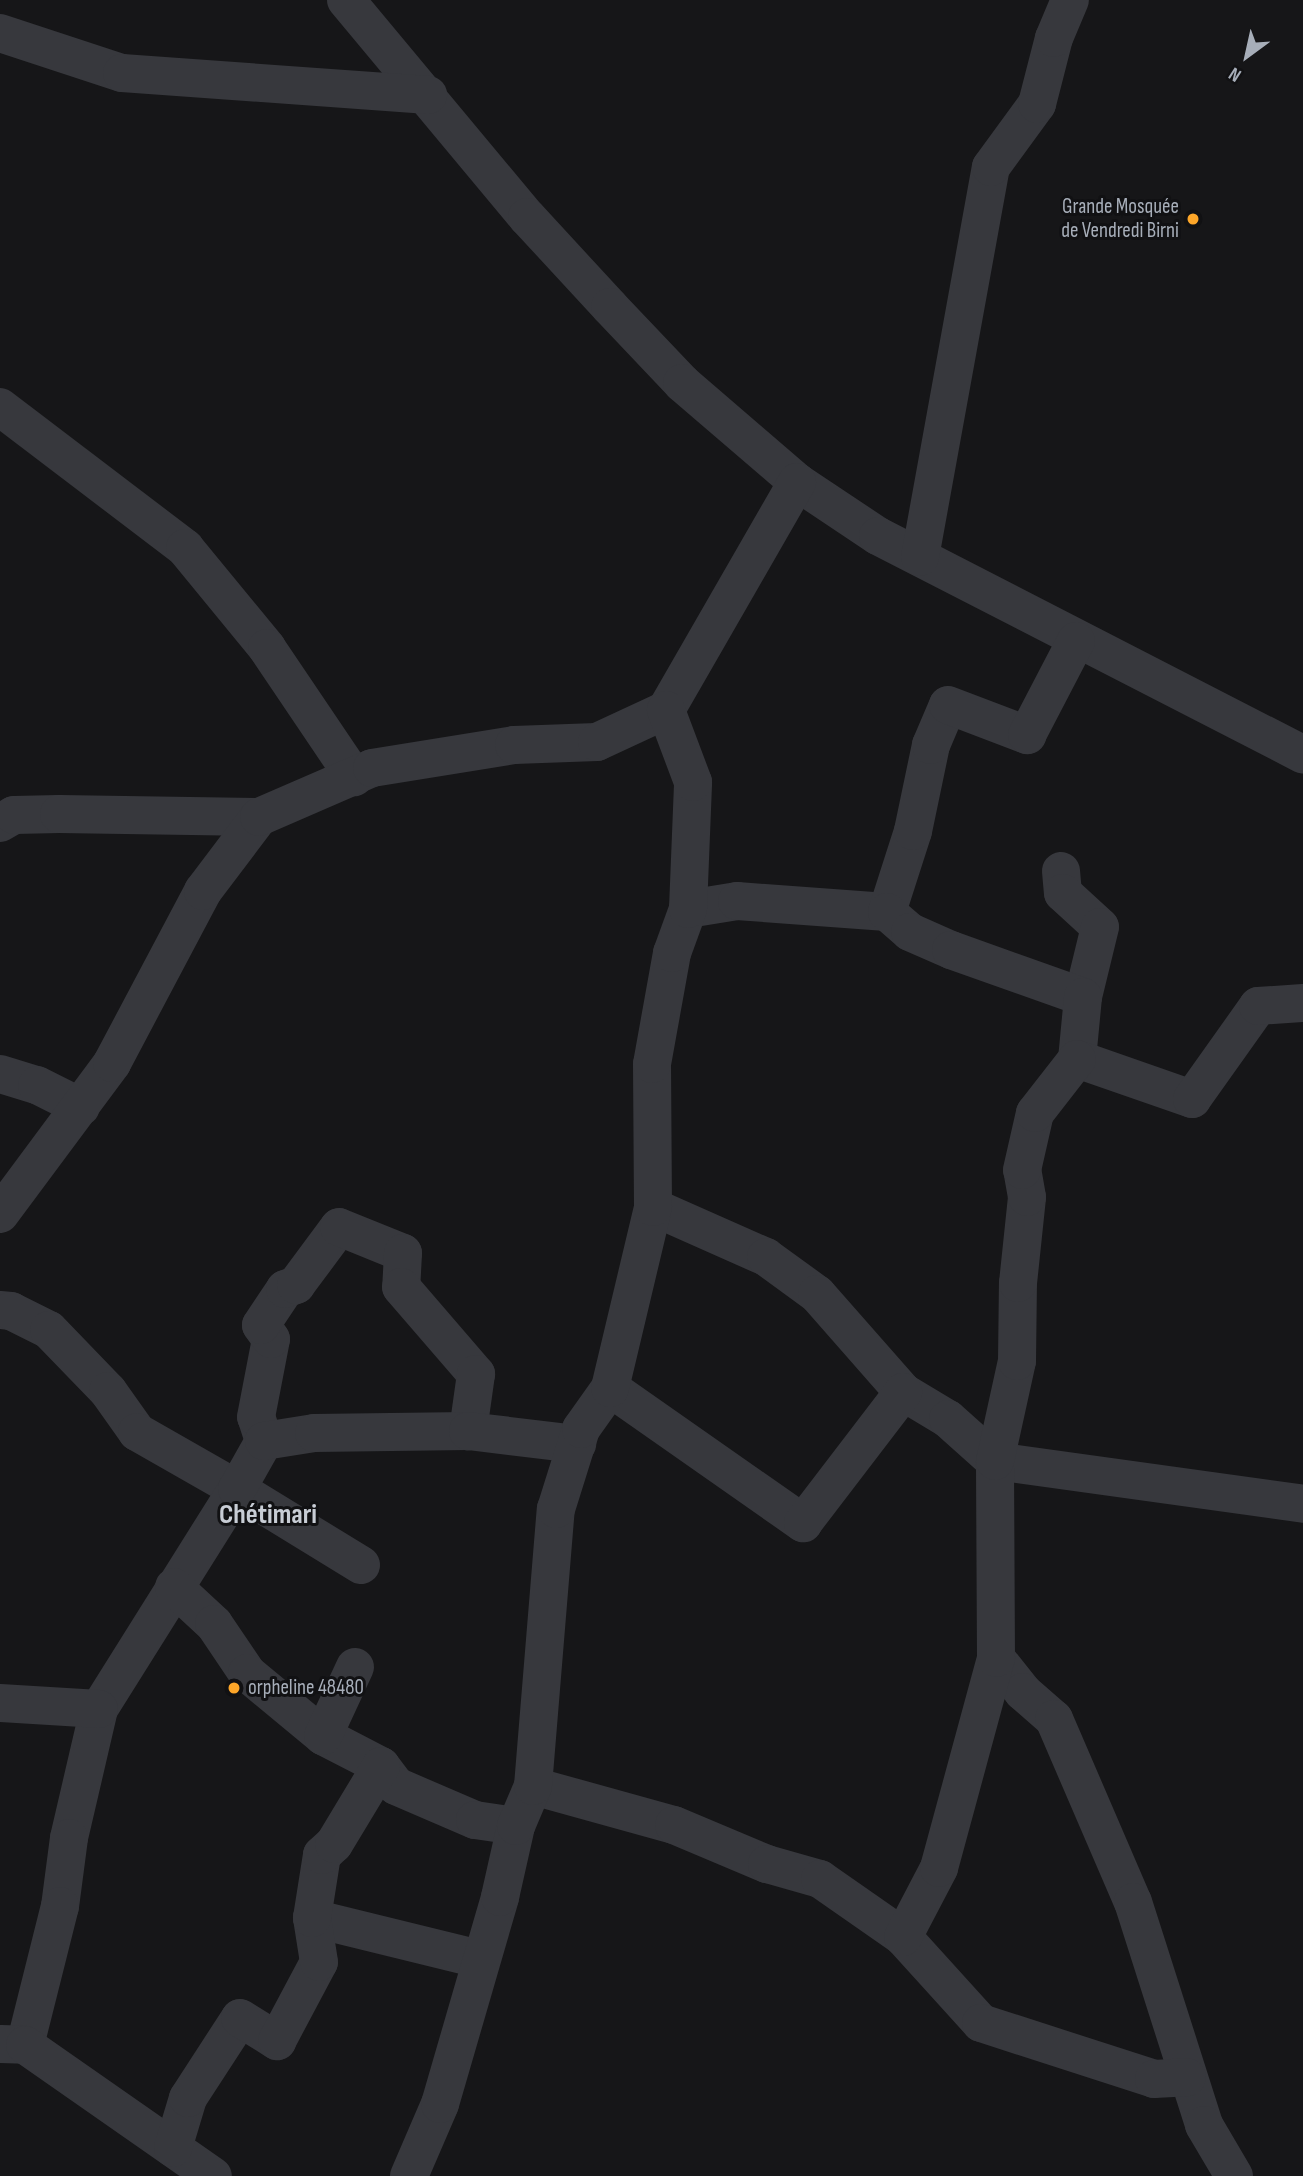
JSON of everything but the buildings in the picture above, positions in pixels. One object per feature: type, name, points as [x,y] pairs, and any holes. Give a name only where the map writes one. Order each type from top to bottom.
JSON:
[{"type":"street","points":[[346,0],[428,95],[527,217],[682,383],[797,482],[878,536],[1076,642],[1303,754]]},
{"type":"street","points":[[920,557],[991,167],[1037,104],[1054,38],[1070,0]]},
{"type":"street","points":[[0,33],[122,73],[428,95]]},
{"type":"street","points":[[7,419],[185,548],[267,648],[354,777]]},
{"type":"street","points":[[5,809],[259,817],[372,768],[514,745],[597,742],[666,710],[797,482]]},
{"type":"street","points":[[887,912],[913,831],[931,745],[948,705],[1027,735],[1076,642]]},
{"type":"street","points":[[409,2176],[440,2104],[500,1897],[516,1826],[533,1786],[556,1509],[581,1430],[610,1388],[653,1207],[652,1064],[672,953],[688,909],[693,782],[666,710]]},
{"type":"street","points":[[0,1214],[111,1063],[204,891],[259,817]]},
{"type":"street","points":[[903,1937],[939,1868],[996,1658],[995,1461],[1017,1361],[1018,1283],[1027,1197],[1022,1170],[1035,1113],[1077,1059],[1083,997],[1100,927],[1063,893],[1060,871]]},
{"type":"street","points":[[688,909],[737,901],[887,912],[910,932],[1083,997]]},
{"type":"street","points":[[1077,1059],[1192,1099],[1258,1006],[1303,1003]]},
{"type":"street","points":[[0,1074],[37,1085],[81,1107]]},
{"type":"street","points":[[653,1207],[765,1257],[817,1294],[903,1392],[948,1419],[995,1461],[1303,1504]]},
{"type":"street","points":[[213,2176],[13,2045],[60,1906],[74,1812],[99,1709],[237,1489],[264,1441],[256,1417],[271,1339],[261,1325],[285,1289],[296,1286],[340,1227],[403,1253],[401,1287],[476,1374],[468,1431]]},
{"type":"street","points":[[0,1311],[11,1311],[49,1330],[108,1391],[137,1432],[361,1565]]},
{"type":"street","points":[[610,1388],[803,1523],[903,1392]]},
{"type":"street","points":[[264,1441],[314,1433],[468,1431],[577,1444]]},
{"type":"street","points":[[174,1587],[214,1624],[247,1673],[323,1736],[381,1766],[396,1786],[475,1820],[516,1826]]},
{"type":"street","points":[[996,1658],[1023,1692],[1054,1719],[1133,1902],[1204,2125],[1235,2176]]},
{"type":"street","points":[[323,1736],[355,1667]]},
{"type":"street","points":[[0,1703],[99,1709]]},
{"type":"street","points":[[173,2148],[188,2098],[240,2018],[277,2041],[319,1962],[312,1918],[322,1855],[334,1844],[381,1766]]},
{"type":"street","points":[[533,1786],[674,1825],[767,1864],[820,1880],[903,1937],[981,2023],[1154,2079],[1187,2077]]},
{"type":"street","points":[[312,1918],[480,1959]]},
{"type":"place","name":"Grande Mosquée de Vendredi Birni","points":[[1193,219]]},
{"type":"place","name":"orpheline 48480","points":[[234,1688]]},
{"type":"district","name":"Chétimari","points":[[268,1515]]}]
